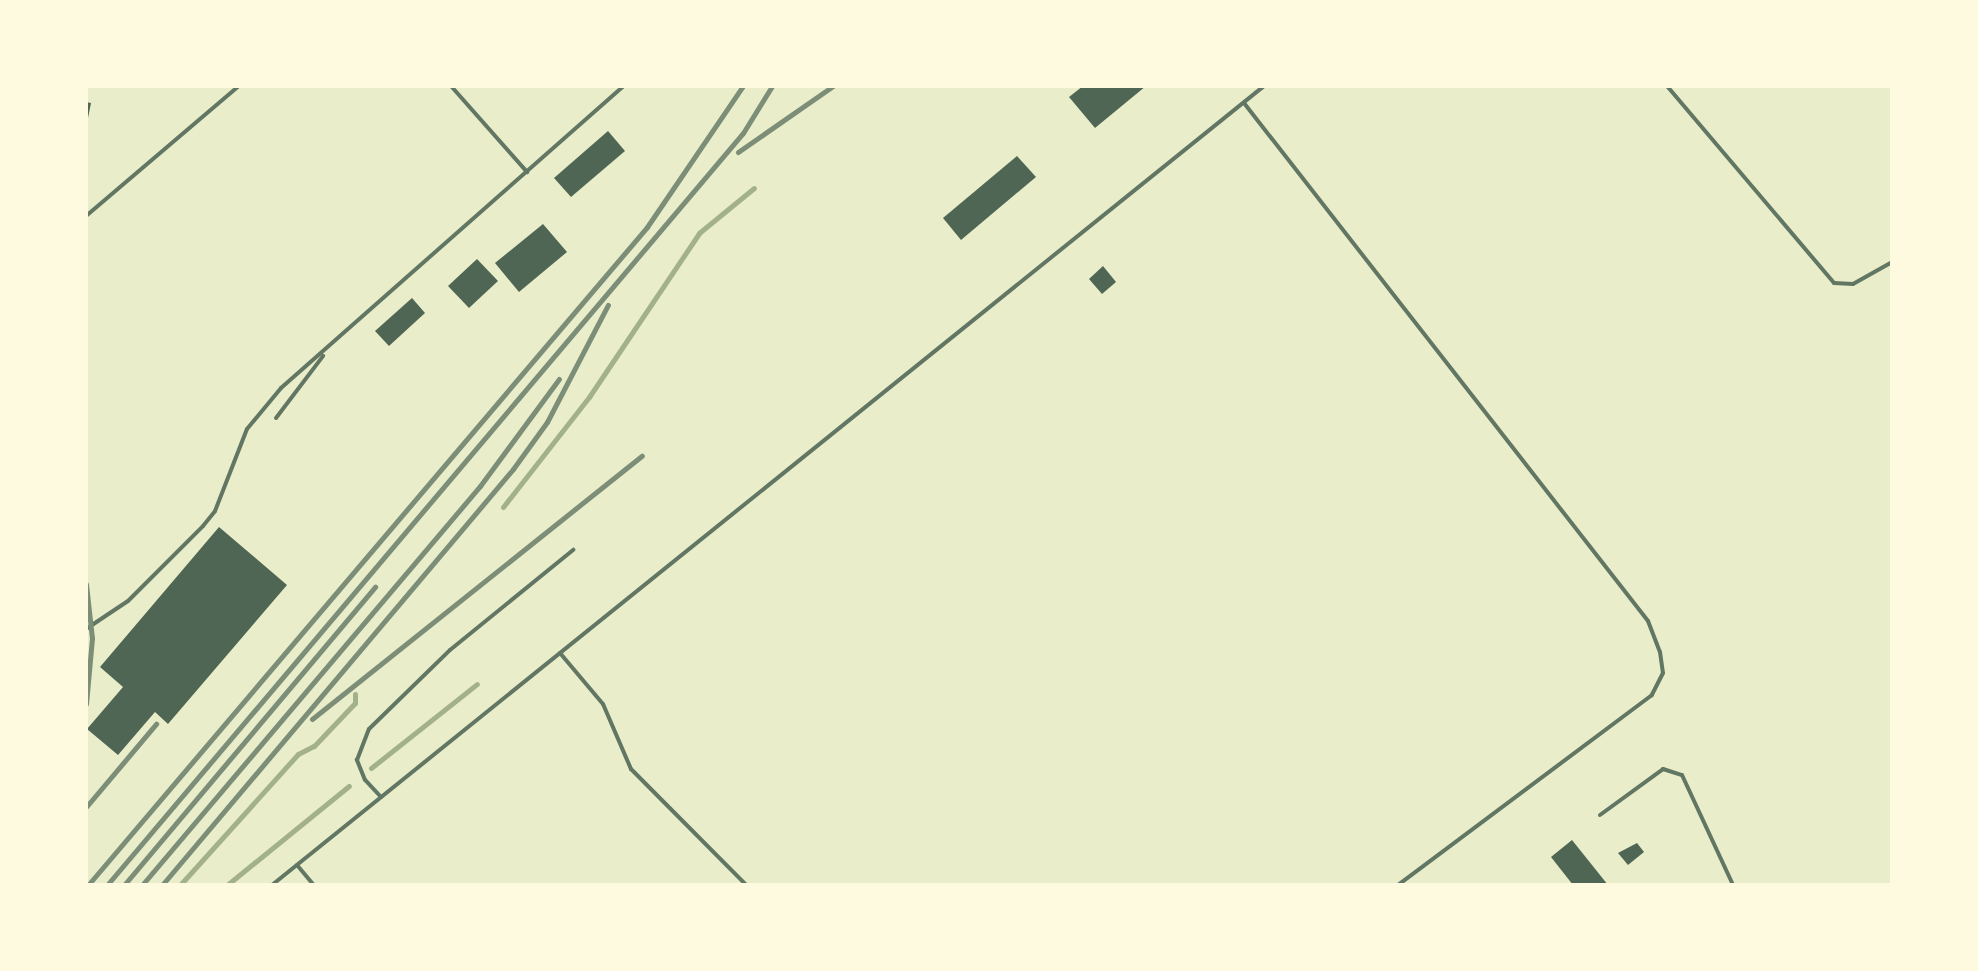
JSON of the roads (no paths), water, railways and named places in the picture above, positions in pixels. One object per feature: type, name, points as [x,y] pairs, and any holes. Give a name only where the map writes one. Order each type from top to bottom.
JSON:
[{"type":"lane","points":[[86,216],[239,86]]},
{"type":"lane","points":[[451,86],[527,172]]},
{"type":"lane","points":[[86,629],[128,601],[203,526],[258,412],[623,86]]},
{"type":"lane","points":[[272,885],[1264,86]]},
{"type":"lane","points":[[1667,86],[1834,283],[1853,284],[1892,262]]},
{"type":"lane","points":[[1244,103],[1648,621],[1660,652],[1663,673],[1652,695],[1398,885]]},
{"type":"lane","points":[[276,418],[327,351]]},
{"type":"lane","points":[[381,797],[365,780],[357,760],[369,729],[450,650],[573,550]]},
{"type":"lane","points":[[560,653],[603,704],[631,769],[746,885]]},
{"type":"lane","points":[[1600,815],[1656,774],[1671,770],[1691,789],[1733,885]]},
{"type":"lane","points":[[297,865],[314,885]]},
{"type":"waterway","points":[[503,507],[589,397],[699,233],[754,188]]},
{"type":"waterway","points":[[371,768],[477,684]]},
{"type":"waterway","points":[[180,885],[298,754],[314,746],[355,703],[355,694]]},
{"type":"waterway","points":[[227,885],[349,786]]},
{"type":"railway","points":[[88,885],[647,227],[743,86]]},
{"type":"railway","points":[[107,885],[743,133],[772,86]]},
{"type":"railway","points":[[738,152],[833,86]]},
{"type":"railway","points":[[162,885],[513,469],[547,422],[608,305]]},
{"type":"railway","points":[[142,885],[480,486],[559,379]]},
{"type":"railway","points":[[312,719],[642,456]]},
{"type":"railway","points":[[86,584],[92,638],[86,704]]},
{"type":"railway","points":[[124,885],[375,587]]},
{"type":"railway","points":[[86,807],[156,724]]}]
